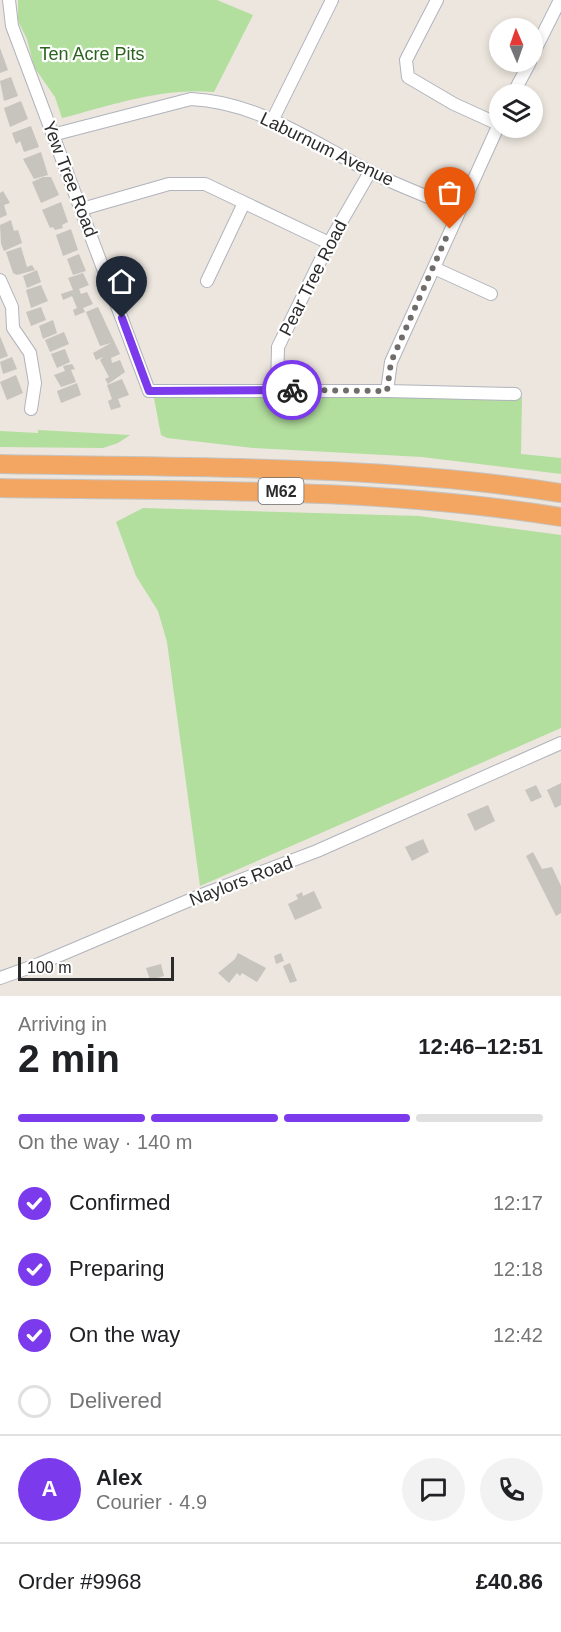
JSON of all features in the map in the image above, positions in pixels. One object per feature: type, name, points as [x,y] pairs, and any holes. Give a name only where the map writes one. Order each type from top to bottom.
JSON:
[{"type":"highway","name":"M62","points":[[0,464],[336,470],[497,483],[561,493]]},
{"type":"highway","name":"M62","points":[[0,488],[366,495],[561,517]]},
{"type":"street","name":"Yew Tree Road","points":[[9,0],[12,26],[149,391],[277,390]]},
{"type":"street","points":[[273,119],[332,0]]},
{"type":"street","points":[[436,0],[406,60],[408,77],[454,104],[489,119]]},
{"type":"street","points":[[543,34],[560,0]]},
{"type":"street","name":"Laburnum Avenue","points":[[52,135],[191,99],[226,104],[273,119],[370,172],[459,210]]},
{"type":"street","points":[[387,391],[391,362],[492,138]]},
{"type":"street","name":"Pear Tree Road","points":[[277,390],[278,347],[329,243],[370,172]]},
{"type":"street","points":[[82,209],[169,184],[205,184],[329,243]]},
{"type":"street","points":[[207,281],[244,203]]},
{"type":"street","points":[[434,268],[491,294]]},
{"type":"street","points":[[0,280],[12,306],[13,328],[30,353],[35,383],[31,409]]},
{"type":"street","points":[[277,390],[515,394]]},
{"type":"street","name":"Naylors Road","points":[[0,978],[39,964],[204,894],[316,851],[561,742]]},
{"type":"green space","name":"Ten Acre Pits","points":[[18,0],[217,0],[253,15],[214,92],[176,92],[157,95],[62,118],[55,97],[34,67],[27,39],[18,21]]},
{"type":"green space","points":[[522,397],[521,454],[561,458],[561,474],[422,457],[253,448],[167,438],[161,435],[154,398]]},
{"type":"green space","points":[[38,430],[130,435],[118,443],[103,448],[0,447],[0,431],[38,433]]},
{"type":"green space","points":[[143,508],[419,516],[561,535],[561,728],[200,886],[167,642],[158,611],[136,576],[116,522]]},
{"type":"building","points":[[0,48],[8,70],[0,73]]},
{"type":"building","points":[[11,77],[18,96],[4,101],[0,81]]},
{"type":"building","points":[[21,101],[28,119],[10,127],[4,108]]},
{"type":"building","points":[[31,126],[39,147],[24,152],[20,141],[16,144],[12,133]]},
{"type":"building","points":[[41,152],[48,175],[34,179],[23,159]]},
{"type":"building","points":[[43,177],[51,177],[59,195],[41,203],[32,182]]},
{"type":"building","points":[[3,191],[10,203],[4,205],[7,215],[0,218],[0,193]]},
{"type":"building","points":[[61,202],[68,222],[62,225],[63,228],[55,230],[53,227],[50,228],[42,210]]},
{"type":"building","points":[[11,220],[14,231],[18,230],[22,243],[4,251],[1,244],[0,225]]},
{"type":"building","points":[[71,229],[78,250],[63,256],[56,235]]},
{"type":"building","points":[[21,247],[27,267],[32,265],[35,270],[17,275],[13,273],[6,252]]},
{"type":"building","points":[[79,254],[86,271],[73,275],[67,259]]},
{"type":"building","points":[[37,270],[41,282],[27,288],[23,276]]},
{"type":"building","points":[[83,273],[89,285],[79,289],[81,294],[87,292],[93,304],[83,308],[85,312],[75,316],[73,310],[77,308],[72,296],[63,300],[61,294],[73,290],[68,278]]},
{"type":"building","points":[[41,285],[48,301],[31,308],[26,290]]},
{"type":"building","points":[[41,307],[46,320],[31,326],[26,312]]},
{"type":"building","points":[[98,307],[120,354],[111,358],[112,363],[120,360],[125,372],[108,384],[105,379],[109,377],[100,360],[103,357],[96,360],[93,353],[111,343],[100,346],[86,312]]},
{"type":"building","points":[[53,320],[57,333],[43,339],[39,326]]},
{"type":"building","points":[[64,332],[69,344],[50,352],[45,340]]},
{"type":"building","points":[[0,336],[8,356],[0,359]]},
{"type":"building","points":[[65,349],[70,362],[57,368],[51,354]]},
{"type":"building","points":[[12,357],[17,369],[3,374],[0,362]]},
{"type":"building","points":[[72,364],[75,369],[71,370],[76,382],[61,387],[54,375],[65,371],[63,366]]},
{"type":"building","points":[[16,375],[23,393],[7,400],[0,382]]},
{"type":"building","points":[[122,379],[129,395],[118,399],[121,407],[111,410],[108,401],[112,399],[107,385]]},
{"type":"building","points":[[77,383],[81,395],[61,403],[57,391]]},
{"type":"building","points":[[561,783],[561,805],[555,808],[547,790]]},
{"type":"building","points":[[536,785],[542,797],[531,802],[525,790]]},
{"type":"building","points":[[488,805],[495,821],[475,831],[467,814]]},
{"type":"building","points":[[423,839],[429,852],[412,861],[405,847]]},
{"type":"building","points":[[533,852],[542,869],[552,867],[561,886],[561,913],[556,916],[526,856]]},
{"type":"building","points":[[314,891],[322,908],[295,920],[288,904],[298,899],[296,895],[302,892],[303,896]]},
{"type":"building","points":[[238,953],[266,968],[257,982],[242,973],[240,976],[237,973],[229,983],[218,973],[235,959]]},
{"type":"building","points":[[281,953],[284,961],[276,964],[274,956]]},
{"type":"building","points":[[290,963],[297,981],[290,983],[283,966]]},
{"type":"building","points":[[161,964],[164,976],[150,980],[146,968]]},
{"type":"way so far","points":[[292,390],[387,391],[391,362],[450,229]]},
{"type":"route","points":[[122,318],[149,391],[292,390]]}]
